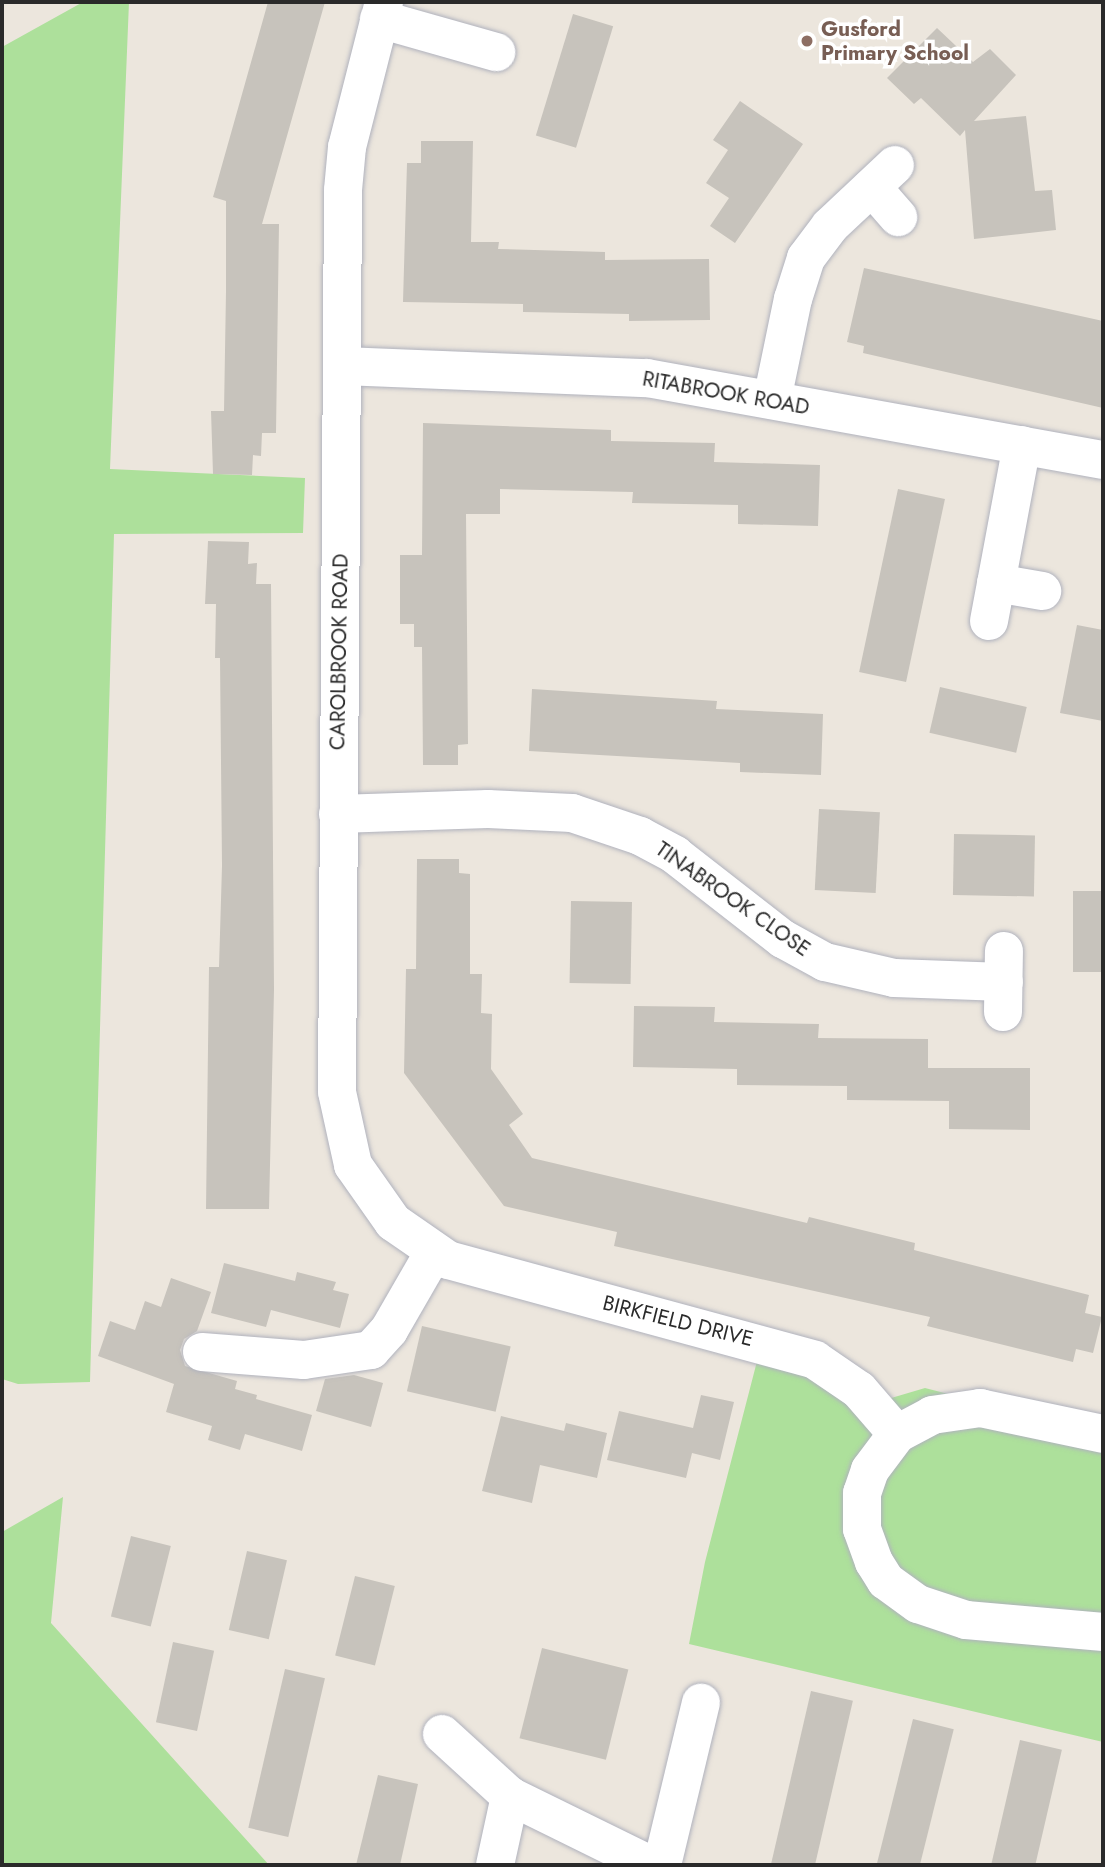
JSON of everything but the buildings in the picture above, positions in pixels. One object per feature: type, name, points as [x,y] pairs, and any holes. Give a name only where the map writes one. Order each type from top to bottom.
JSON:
[{"type":"street","name":"CAROLBROOK ROAD","points":[[434,1252],[393,1222],[370,1194],[353,1165],[341,1127],[337,1091],[345,168],[382,11],[496,52]]},
{"type":"street","points":[[772,400],[793,299],[806,258],[830,226],[883,176],[898,217]]},
{"type":"street","name":"RITABROOK ROAD","points":[[344,366],[606,374],[772,400],[1103,460]]},
{"type":"street","points":[[989,621],[1022,445]]},
{"type":"street","points":[[996,583],[1042,591]]},
{"type":"street","name":"TINABROOK CLOSE","points":[[338,814],[488,809],[572,813],[640,836],[675,855],[783,939],[825,962],[894,978],[1003,982]]},
{"type":"street","points":[[202,1352],[285,1361],[372,1350],[389,1329],[434,1252]]},
{"type":"street","name":"BIRKFIELD DRIVE","points":[[434,1252],[491,1274],[762,1342],[815,1360],[859,1390],[897,1434]]},
{"type":"street","points":[[1103,1434],[980,1408],[932,1415],[897,1434],[875,1462],[862,1493],[865,1538],[886,1581],[918,1604],[966,1620],[1103,1632]]},
{"type":"street","points":[[662,1865],[701,1703]]},
{"type":"street","points":[[442,1734],[510,1796],[650,1865]]},
{"type":"street","points":[[495,1865],[510,1796]]},
{"type":"green space","points":[[83,2],[129,2],[110,469],[305,478],[303,533],[114,534],[90,1382],[18,1384],[2,1379],[2,47]]},
{"type":"green space","points":[[762,1342],[871,1404],[925,1388],[1103,1434],[1103,1742],[689,1644],[705,1562]]},
{"type":"green space","points":[[63,1497],[51,1623],[269,1865],[2,1865],[2,1532]]},
{"type":"place","name":"Gusford Primary School","points":[[807,41]]}]
